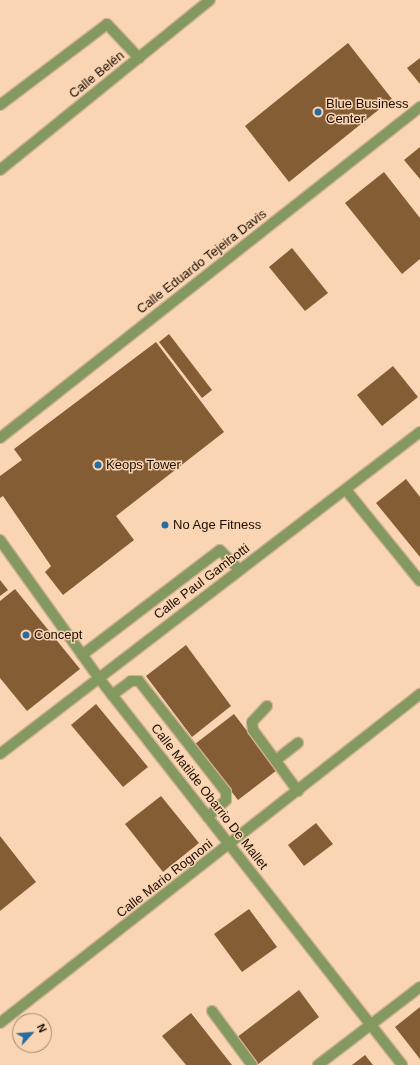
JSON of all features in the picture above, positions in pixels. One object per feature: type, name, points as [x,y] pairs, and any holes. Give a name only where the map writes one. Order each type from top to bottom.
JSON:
[{"type":"street","name":"Calle Belén","points":[[0,170],[210,0]]},
{"type":"street","points":[[0,105],[107,24],[139,58]]},
{"type":"street","name":"Calle Eduardo Tejeira Davis","points":[[0,438],[420,107]]},
{"type":"street","name":"Calle Paul Gambotti","points":[[0,754],[98,677],[346,490],[420,432]]},
{"type":"street","points":[[346,490],[420,582]]},
{"type":"street","name":"Calle Matilde Obarrio De Mallet","points":[[0,540],[98,677],[402,1065]]},
{"type":"street","points":[[82,655],[220,550],[239,570]]},
{"type":"street","points":[[112,695],[135,680],[149,693],[226,792],[226,800],[208,817]]},
{"type":"street","name":"Calle Mario Rognoni","points":[[0,1023],[231,845],[420,694]]},
{"type":"street","points":[[267,706],[252,722],[253,730],[298,791]]},
{"type":"street","points":[[276,760],[298,742]]},
{"type":"street","points":[[318,1065],[420,987]]},
{"type":"street","points":[[212,1011],[252,1065]]},
{"type":"building","name":"Blue Business Center","points":[[348,43],[392,99],[289,182],[245,126]]},
{"type":"building","points":[[420,58],[420,84],[407,68]]},
{"type":"building","points":[[420,147],[420,179],[404,160]]},
{"type":"building","points":[[384,172],[420,218],[420,259],[402,274],[345,203]]},
{"type":"building","points":[[292,248],[328,293],[305,311],[269,267]]},
{"type":"building","points":[[169,334],[212,390],[202,398],[159,342]]},
{"type":"building","points":[[156,342],[224,432],[116,516],[134,540],[63,595],[45,572],[51,566],[3,496],[0,498],[0,476],[22,460],[14,449]]},
{"type":"building","points":[[393,366],[418,397],[382,426],[357,395]]},
{"type":"building","points":[[406,479],[420,497],[420,557],[376,503]]},
{"type":"building","points":[[0,580],[8,590],[0,596]]},
{"type":"building","name":"Concept","points":[[15,589],[80,669],[27,711],[0,678],[0,601]]},
{"type":"building","points":[[186,645],[231,706],[192,737],[146,676]]},
{"type":"building","points":[[96,704],[148,767],[123,787],[71,725]]},
{"type":"building","points":[[234,714],[277,770],[238,800],[195,744]]},
{"type":"building","points":[[161,796],[199,843],[163,872],[125,824]]},
{"type":"building","points":[[316,823],[333,844],[304,866],[288,845]]},
{"type":"building","points":[[0,836],[36,882],[0,911]]},
{"type":"building","points":[[249,909],[277,947],[242,972],[214,934]]},
{"type":"building","points":[[299,990],[319,1017],[257,1065],[236,1038]]},
{"type":"building","points":[[420,1007],[420,1059],[395,1027]]},
{"type":"building","points":[[191,1013],[232,1065],[186,1065],[162,1036]]},
{"type":"building","points":[[365,1055],[373,1065],[352,1065]]},
{"type":"place","name":"Blue Business Center","points":[[318,112]]},
{"type":"place","name":"Keops Tower","points":[[98,465]]},
{"type":"place","name":"No Age Fitness","points":[[165,525]]},
{"type":"place","name":"Concept","points":[[26,635]]}]
